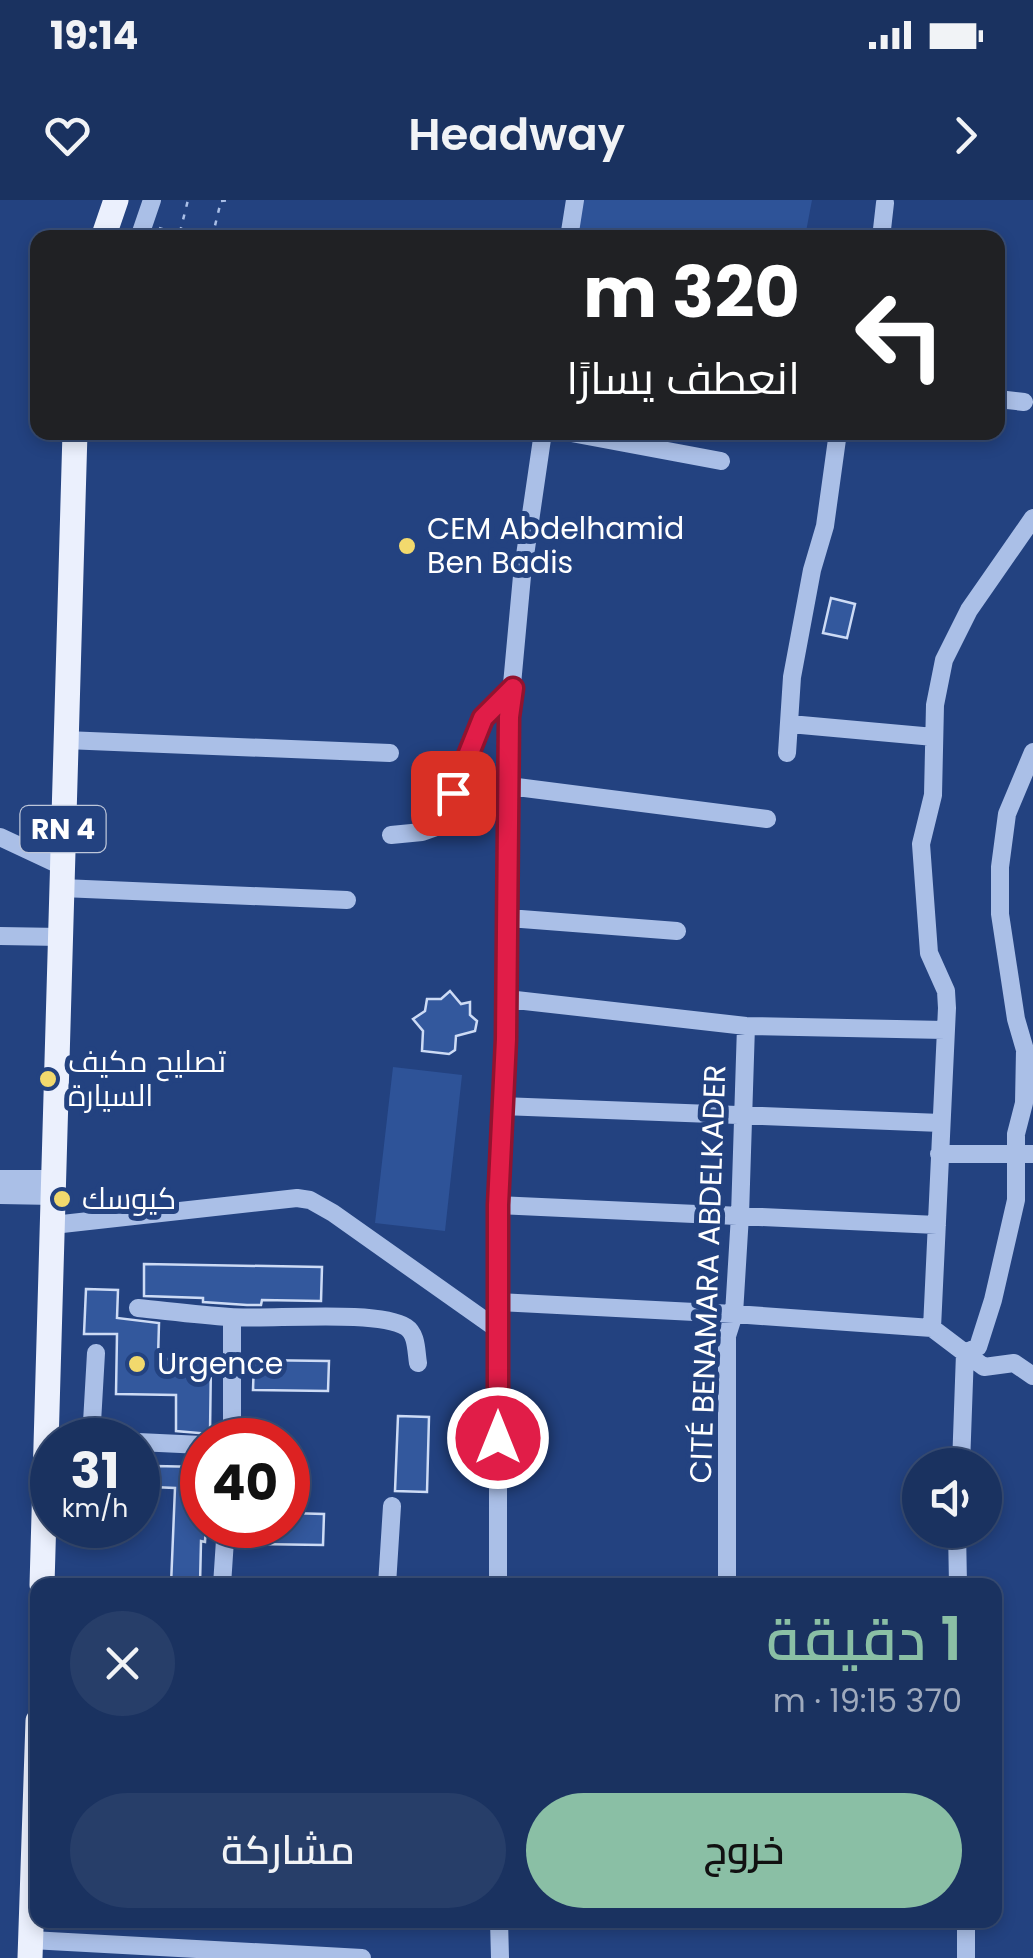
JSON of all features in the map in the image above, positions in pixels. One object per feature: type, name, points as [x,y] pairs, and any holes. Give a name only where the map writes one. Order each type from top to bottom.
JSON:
[{"type":"main road","points":[[106,230],[116,200]]},
{"type":"main road","name":"RN 4","points":[[47,1418],[75,440]]},
{"type":"main road","name":"RN 4","points":[[42,1578],[43,1548]]},
{"type":"street","points":[[141,230],[152,200]]},
{"type":"street","points":[[570,230],[575,200]]},
{"type":"street","points":[[881,230],[885,203]]},
{"type":"street","points":[[1028,400],[1033,421]]},
{"type":"street","points":[[498,1578],[498,1205],[507,999],[509,717],[522,576],[542,440]]},
{"type":"street","points":[[608,440],[720,461]]},
{"type":"street","points":[[787,753],[792,678],[812,570],[825,526],[837,440]]},
{"type":"street","points":[[932,1328],[946,992],[928,953],[922,844],[933,795],[935,705],[944,660],[969,610],[1033,518]]},
{"type":"street","points":[[391,835],[440,826],[483,718],[513,688]]},
{"type":"street","points":[[790,724],[934,736]]},
{"type":"street","points":[[65,740],[390,753]]},
{"type":"street","points":[[965,1353],[978,1347],[993,1300],[1025,1155],[1016,1134],[1024,1103],[1029,1044],[1016,1020],[1000,914],[1000,867],[1007,814],[1033,752]]},
{"type":"street","points":[[509,786],[767,819]]},
{"type":"street","points":[[0,837],[62,877],[347,900]]},
{"type":"street","points":[[508,918],[678,931]]},
{"type":"street","points":[[0,936],[61,937]]},
{"type":"street","points":[[507,999],[746,1026],[945,1030]]},
{"type":"street","name":"CITÉ BENAMARA ABDELKADER","points":[[727,1578],[728,1336],[734,1314],[740,1215],[746,1026]]},
{"type":"street","points":[[504,1106],[940,1123]]},
{"type":"street","points":[[940,1154],[1025,1155]]},
{"type":"street","points":[[0,1179],[54,1187]]},
{"type":"street","points":[[0,1195],[54,1187]]},
{"type":"street","points":[[52,1225],[297,1198],[310,1200],[497,1329]]},
{"type":"street","points":[[498,1205],[937,1225]]},
{"type":"street","points":[[497,1302],[932,1328],[984,1367],[1014,1363],[1033,1376]]},
{"type":"street","points":[[138,1308],[232,1318],[326,1316],[388,1321],[405,1326],[413,1334],[418,1363]]},
{"type":"street","points":[[232,1318],[232,1418]]},
{"type":"street","points":[[93,1418],[96,1353]]},
{"type":"street","points":[[962,1448],[965,1353]]},
{"type":"street","points":[[387,1578],[392,1506]]},
{"type":"street","points":[[222,1578],[224,1548]]},
{"type":"street","points":[[958,1548],[958,1578]]},
{"type":"street","points":[[500,1928],[500,1958]]},
{"type":"street","points":[[966,1928],[966,1958]]},
{"type":"street","points":[[30,1949],[362,1958]]},
{"type":"path","points":[[180,230],[188,200]]},
{"type":"path","points":[[214,230],[220,200],[231,200]]},
{"type":"shaded area","points":[[583,200],[812,200],[806,230],[577,230]]},
{"type":"shaded area","points":[[393,1067],[462,1075],[445,1231],[375,1223]]},
{"type":"building","points":[[831,598],[855,604],[847,638],[823,633]]},
{"type":"building","points":[[450,991],[461,1004],[470,1002],[470,1015],[477,1021],[475,1031],[456,1036],[455,1050],[449,1054],[422,1051],[423,1031],[413,1019],[425,1011],[427,999],[441,999]]},
{"type":"building","points":[[144,1264],[322,1267],[321,1301],[262,1300],[261,1305],[247,1305],[203,1302],[203,1298],[144,1296]]},
{"type":"building","name":"Urgence","points":[[86,1289],[118,1290],[117,1318],[159,1323],[158,1359],[211,1359],[210,1418],[180,1418],[180,1431],[176,1431],[176,1395],[116,1394],[117,1334],[84,1334]]},
{"type":"building","points":[[254,1360],[329,1361],[328,1391],[253,1390]]},
{"type":"building","points":[[398,1416],[429,1417],[427,1492],[395,1491]]},
{"type":"building","points":[[160,1466],[180,1467],[180,1548],[201,1548],[200,1578],[171,1578],[175,1488],[160,1487]]},
{"type":"building","points":[[310,1514],[324,1514],[323,1545],[310,1545]]},
{"type":"place","name":"CEM Abdelhamid Ben Badis","points":[[407,546]]},
{"type":"place","name":"تصليح مكيف السيارة","points":[[48,1079]]},
{"type":"place","name":"كيوسك","points":[[62,1199]]},
{"type":"place","name":"Urgence","points":[[137,1364]]},
{"type":"route","points":[[453,793],[483,718],[513,688],[509,717],[506,1039],[498,1205],[498,1438]]}]
